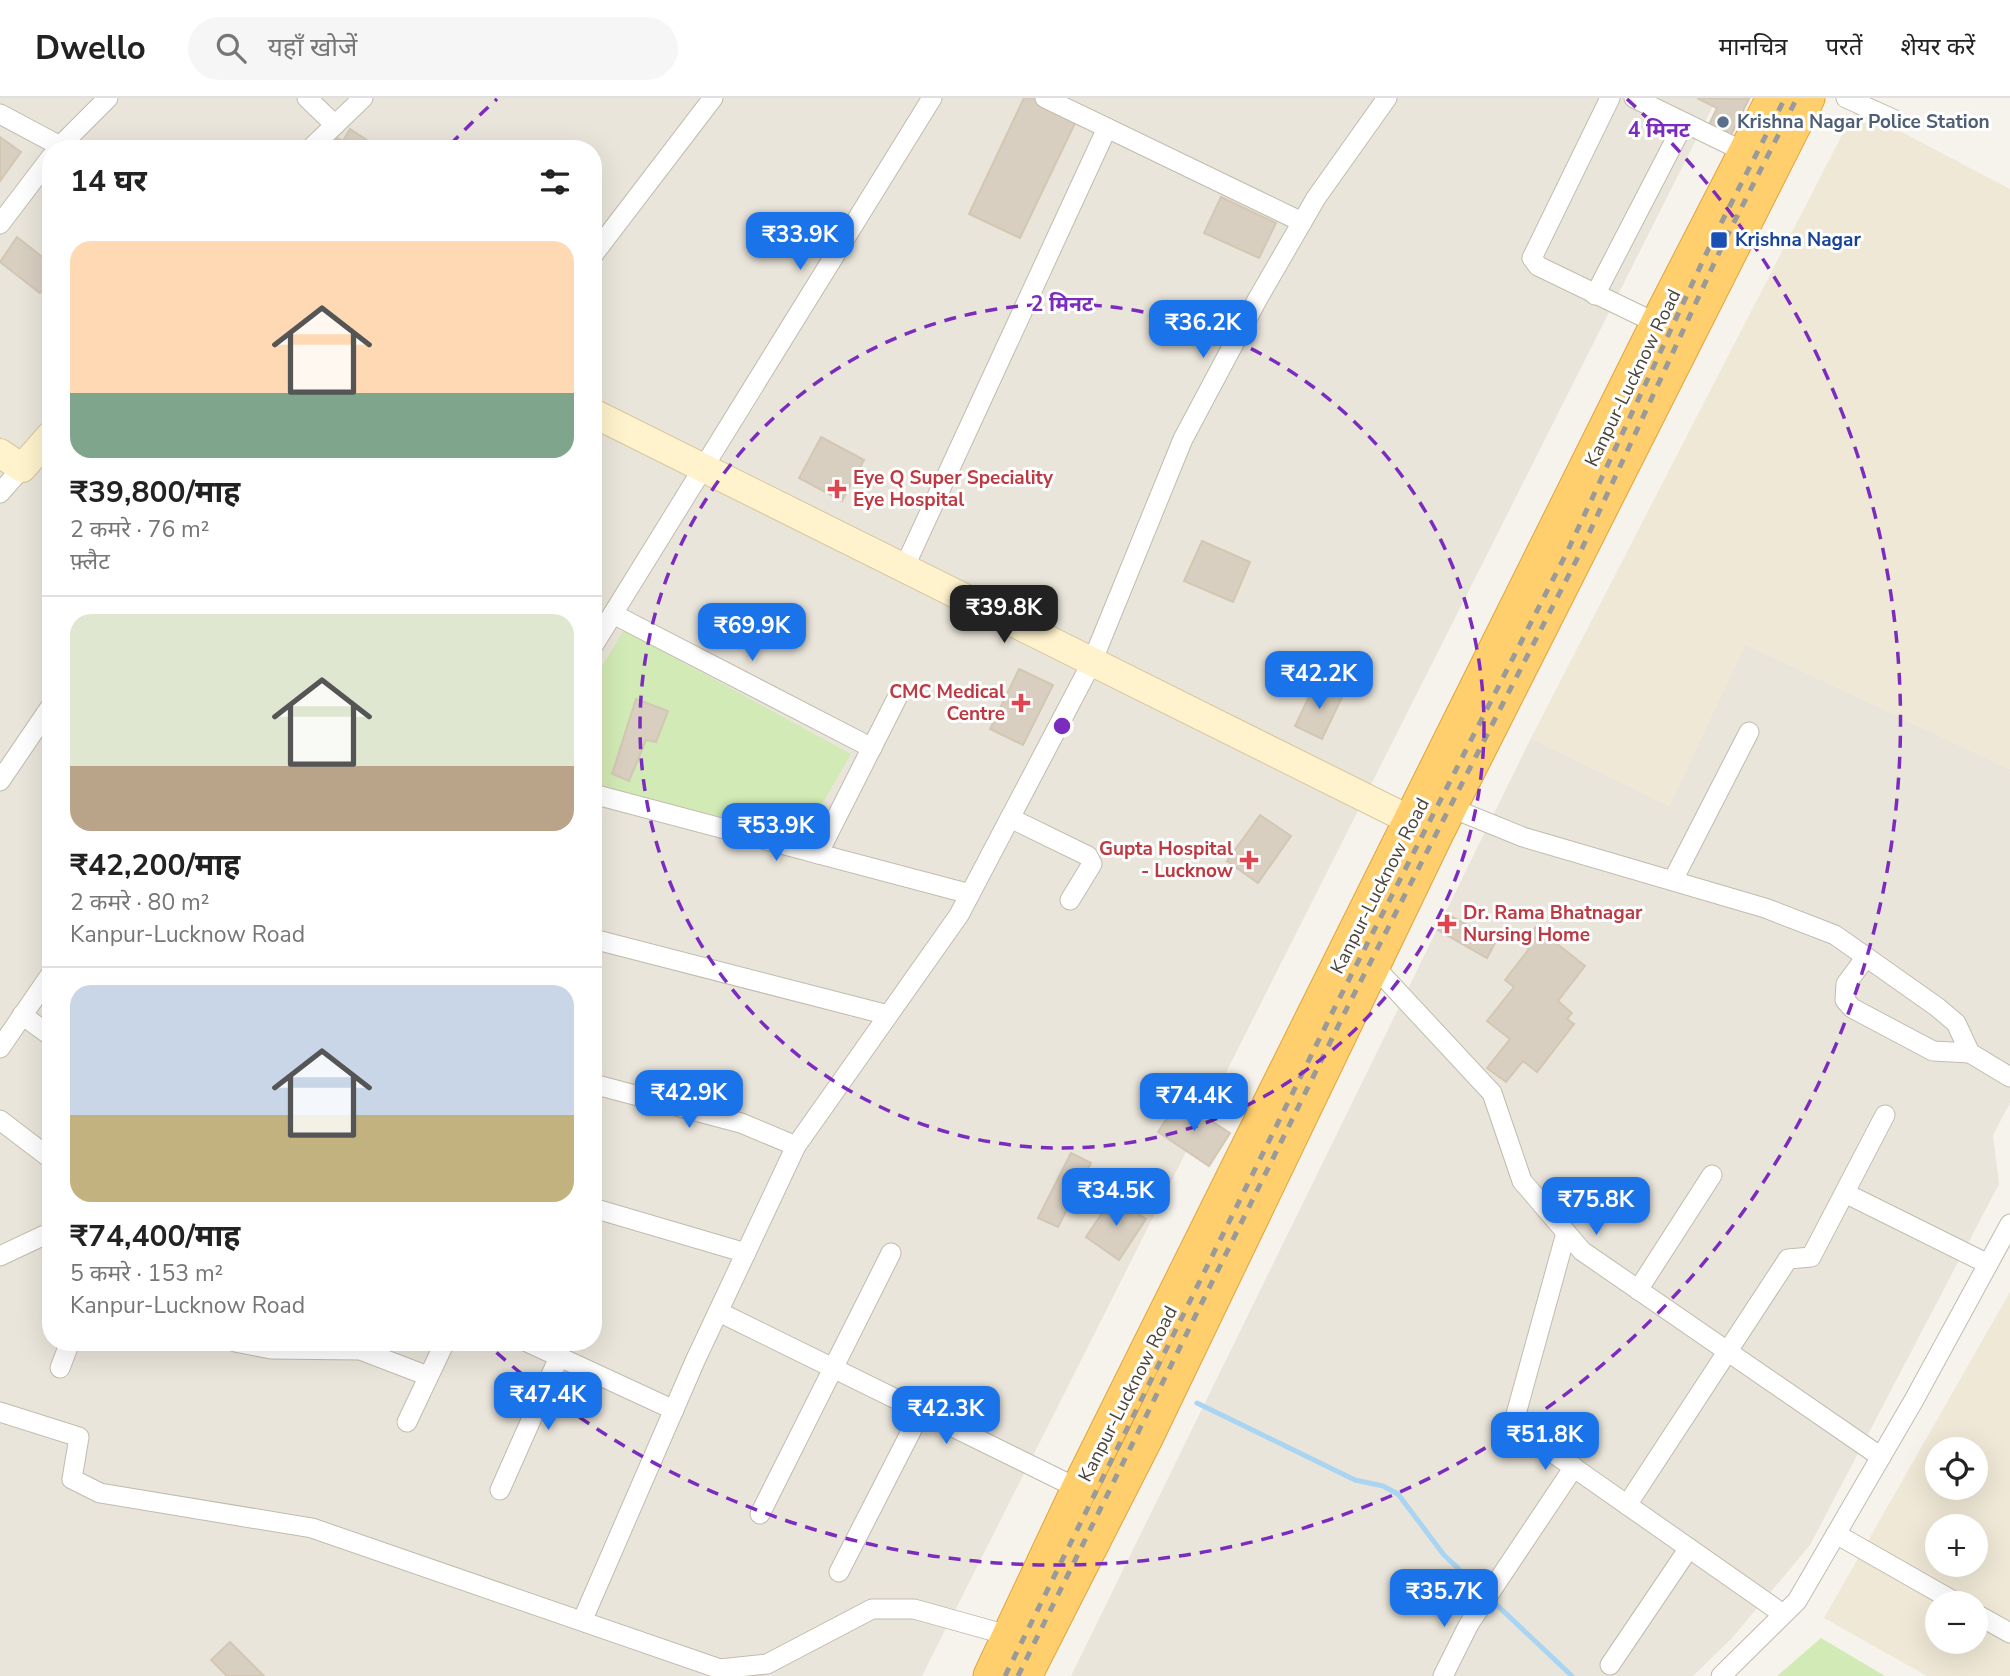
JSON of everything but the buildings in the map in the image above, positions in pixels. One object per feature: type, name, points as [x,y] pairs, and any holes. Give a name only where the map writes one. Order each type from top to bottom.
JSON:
[{"type":"highway","name":"Kanpur-Lucknow Road","points":[[991,1676],[1079,1489],[1432,820],[1759,159],[1774,98]]},
{"type":"highway","name":"Kanpur-Lucknow Road","points":[[1024,1676],[1145,1438],[1372,964],[1432,820],[1658,324],[1759,159],[1807,98]]},
{"type":"street","points":[[67,140],[108,98]]},
{"type":"street","points":[[307,98],[335,125]]},
{"type":"street","points":[[319,140],[363,98]]},
{"type":"street","points":[[602,243],[713,98]]},
{"type":"street","points":[[602,632],[932,98]]},
{"type":"street","points":[[1045,98],[1302,222]]},
{"type":"street","points":[[583,1619],[674,1410],[796,1146],[959,915],[1092,662],[1184,439],[1302,222],[1387,98]]},
{"type":"street","points":[[1610,98],[1532,257],[1538,266],[1658,324]]},
{"type":"street","points":[[1634,98],[1759,159]]},
{"type":"street","points":[[1846,98],[1893,119]]},
{"type":"street","points":[[0,114],[42,142]]},
{"type":"street","points":[[1595,295],[1684,123]]},
{"type":"street","points":[[904,568],[1107,128]]},
{"type":"street","points":[[0,224],[42,169]]},
{"type":"street","points":[[602,418],[1092,662],[1432,820],[1523,838],[1673,880],[1765,908],[1835,935],[1956,1023],[1970,1053]]},
{"type":"street","points":[[0,492],[11,460],[42,441]]},
{"type":"street","points":[[613,614],[872,748]]},
{"type":"street","points":[[818,854],[900,692]]},
{"type":"street","points":[[0,781],[42,719]]},
{"type":"street","points":[[1673,880],[1749,732]]},
{"type":"street","points":[[602,796],[970,894]]},
{"type":"street","points":[[1010,818],[1088,856],[1092,864],[1070,900]]},
{"type":"street","points":[[602,941],[888,1015]]},
{"type":"street","points":[[1866,957],[1846,984],[1845,1000],[1852,1008],[1933,1051],[1970,1053],[2010,1077]]},
{"type":"street","points":[[1372,964],[1492,1093],[1522,1181],[1582,1251],[1881,1457]]},
{"type":"street","points":[[0,1048],[42,987]]},
{"type":"street","points":[[22,1015],[42,1029]]},
{"type":"street","points":[[602,1086],[741,1123],[796,1146]]},
{"type":"street","points":[[1627,1505],[1788,1259],[1811,1257],[1885,1115]]},
{"type":"street","points":[[0,1119],[42,1152]]},
{"type":"street","points":[[1638,1290],[1712,1175]]},
{"type":"street","points":[[1844,1193],[1988,1264]]},
{"type":"street","points":[[602,1211],[746,1253]]},
{"type":"street","points":[[1721,1676],[1797,1601],[1881,1457],[2010,1224]]},
{"type":"street","points":[[1566,1233],[1513,1425],[1783,1614]]},
{"type":"street","points":[[0,1256],[42,1236]]},
{"type":"street","points":[[760,1514],[832,1366],[891,1254]]},
{"type":"street","points":[[719,1312],[1079,1489]]},
{"type":"street","points":[[60,1368],[66,1351]]},
{"type":"street","points":[[363,1351],[428,1376]]},
{"type":"street","points":[[407,1422],[440,1351]]},
{"type":"street","points":[[546,1351],[674,1410]]},
{"type":"street","points":[[500,1490],[559,1357]]},
{"type":"street","points":[[0,1412],[79,1437],[72,1479],[100,1493],[313,1528],[583,1619],[720,1669],[767,1664],[872,1609],[914,1609],[1011,1636]]},
{"type":"street","points":[[839,1572],[921,1412]]},
{"type":"street","points":[[1443,1676],[1487,1597],[1574,1467]]},
{"type":"street","points":[[1836,1534],[1936,1591]]},
{"type":"street","points":[[1610,1665],[1689,1548]]},
{"type":"street","points":[[1988,1621],[2010,1633]]},
{"type":"shaded area","points":[[0,98],[1717,98],[922,1676],[0,1676]]},
{"type":"shaded area","points":[[1856,108],[2010,189],[2010,769],[1745,644],[1669,806],[1531,738]]},
{"type":"shaded area","points":[[1745,644],[2010,769],[2010,1103],[1993,1135],[1999,1184],[1810,1545],[1732,1638],[1693,1676],[1071,1676],[1531,738],[1669,806]]},
{"type":"shaded area","points":[[2010,1292],[2010,1676],[1927,1676],[1824,1618],[1925,1441],[1925,1500],[1988,1500],[1988,1437],[1927,1437]]},
{"type":"green space","points":[[624,630],[851,754],[804,836],[602,789],[602,666]]},
{"type":"green space","points":[[1821,1638],[1885,1676],[1777,1676]]},
{"type":"waterway","points":[[1197,1403],[1355,1480],[1383,1486],[1398,1494],[1444,1555],[1572,1676]]},
{"type":"railway","points":[[1005,1676],[1338,1001],[1568,550],[1714,237],[1785,98]]},
{"type":"railway","points":[[1018,1676],[1348,1006],[1579,555],[1724,242],[1797,98]]},
{"type":"place","name":"Krishna Nagar Police Station","points":[[1723,122]]},
{"type":"place","name":"Krishna Nagar","points":[[1719,240]]},
{"type":"place","name":"Eye Q Super Speciality Eye Hospital","points":[[837,489]]},
{"type":"place","name":"CMC Medical Centre","points":[[1021,703]]},
{"type":"place","name":"Gupta Hospital - Lucknow","points":[[1249,860]]},
{"type":"place","name":"Dr. Rama Bhatnagar Nursing Home","points":[[1447,924]]}]
